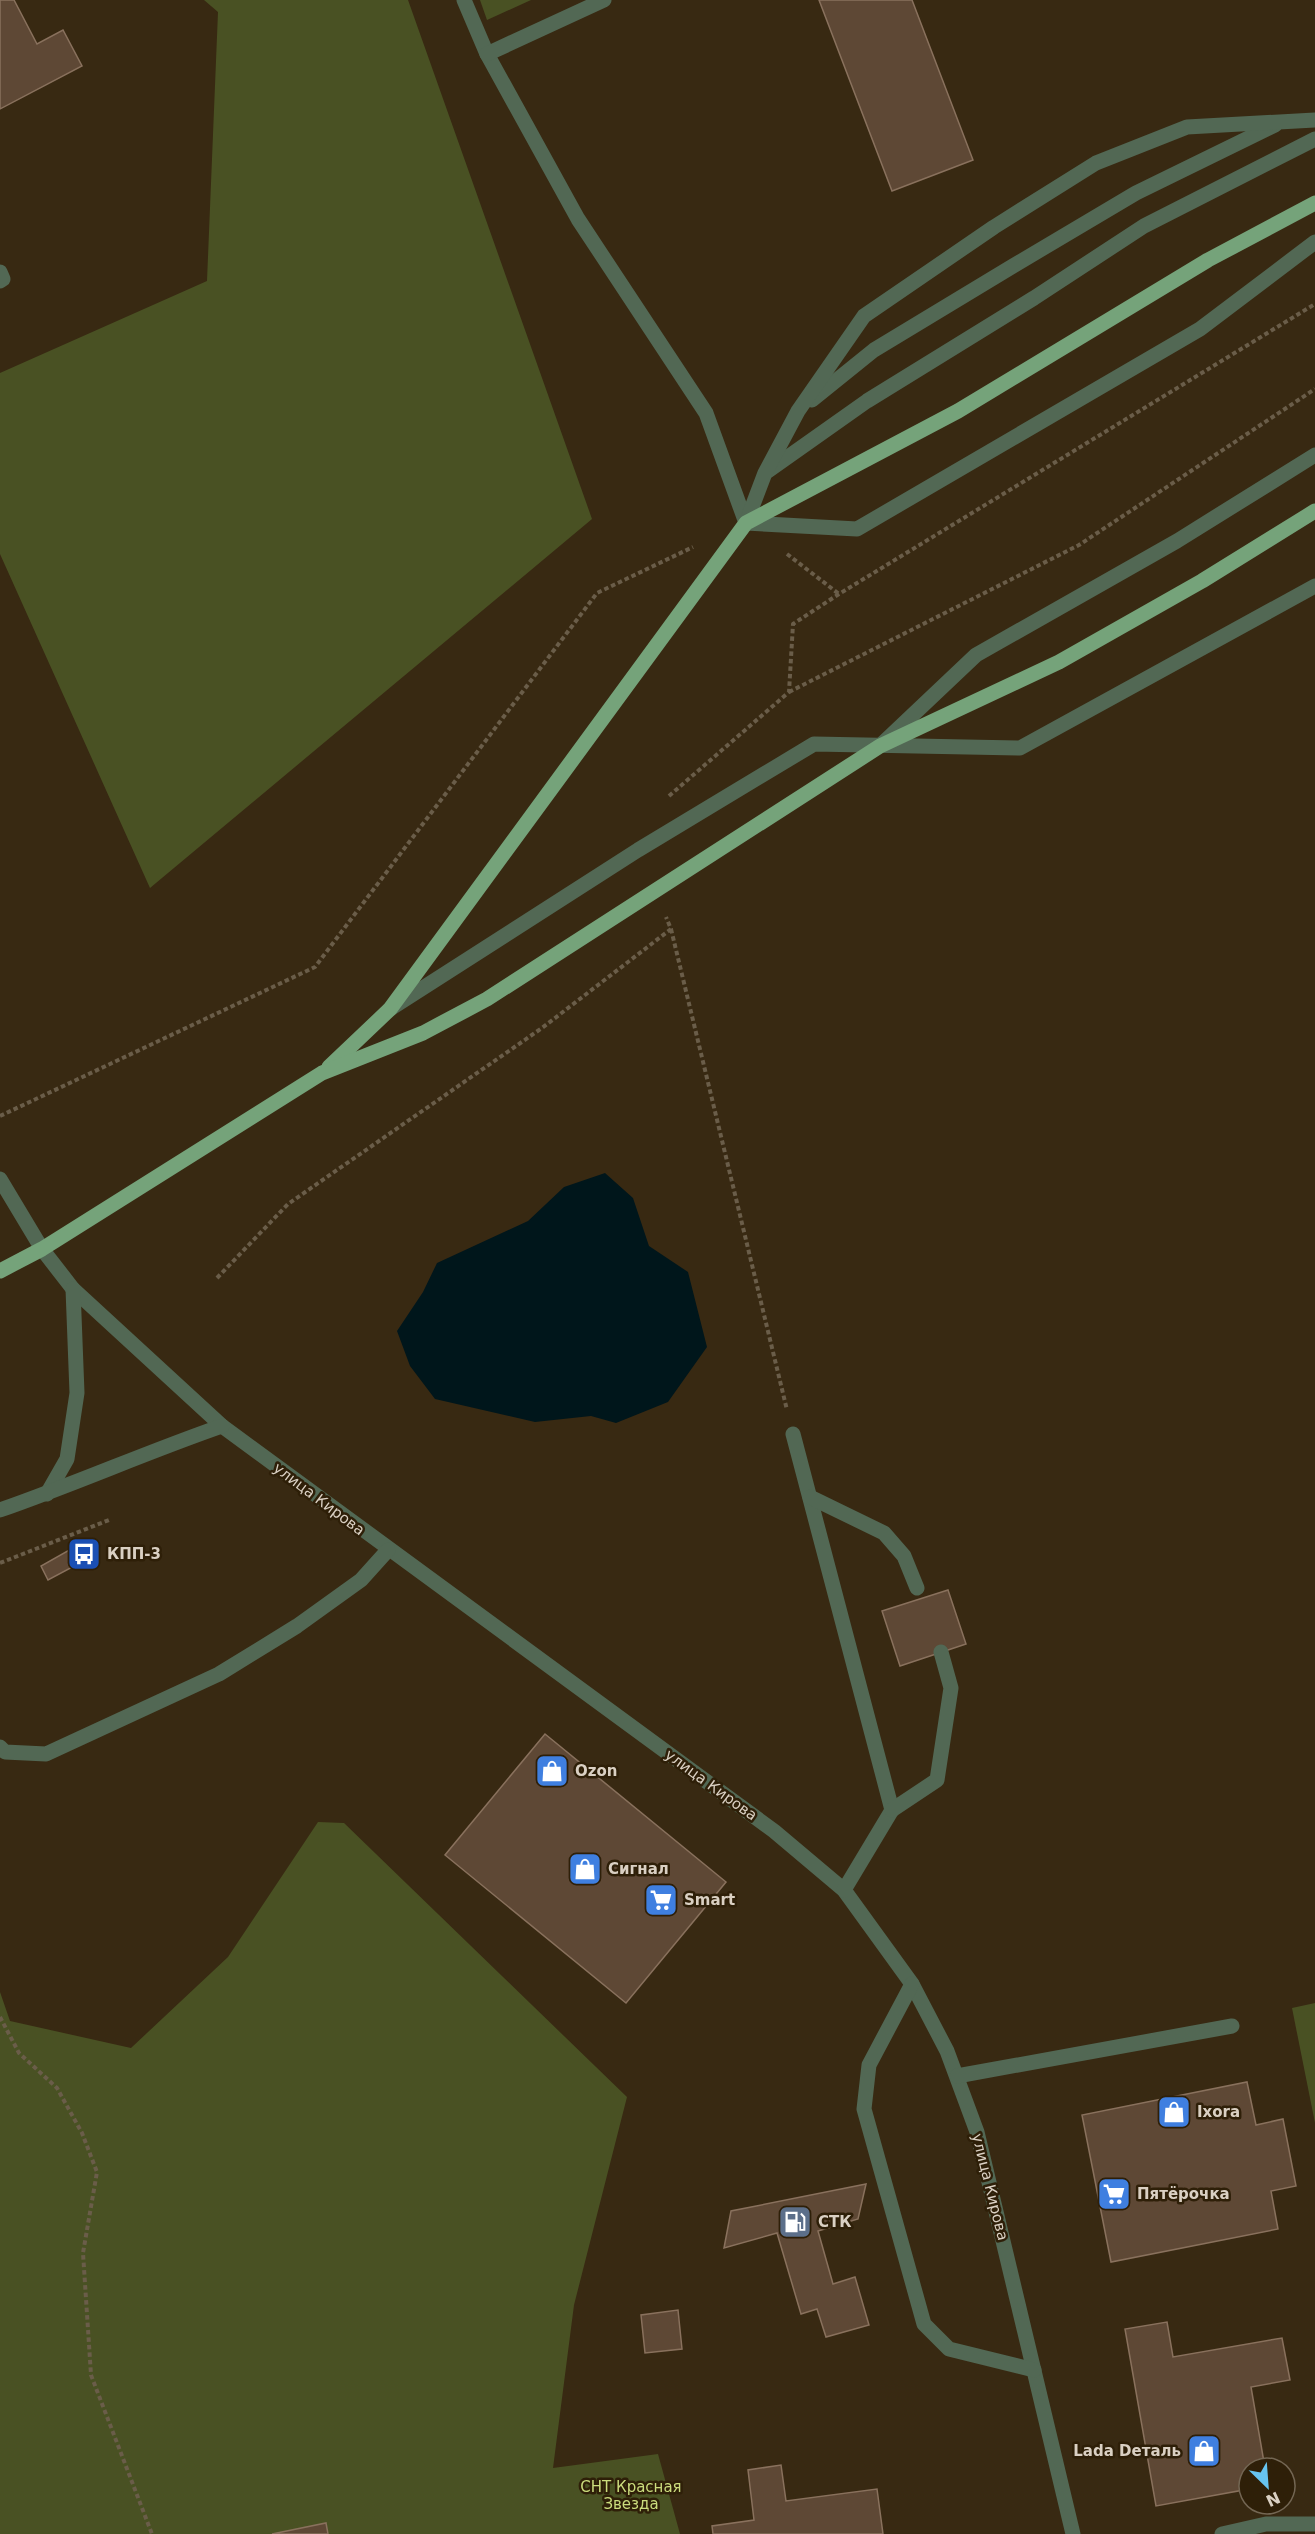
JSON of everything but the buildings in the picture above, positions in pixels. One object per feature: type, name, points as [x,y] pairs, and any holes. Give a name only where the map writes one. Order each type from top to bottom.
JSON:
[{"type":"main road","points":[[322,1073],[390,1009],[746,523],[958,411],[1208,260],[1315,203]]},
{"type":"main road","points":[[0,1270],[42,1249],[322,1073],[423,1033],[487,999],[880,746],[1059,662],[1202,581],[1315,511]]},
{"type":"street","points":[[464,0],[487,54],[578,219],[706,413],[746,523]]},
{"type":"street","points":[[487,54],[604,0]]},
{"type":"street","points":[[746,523],[765,473],[798,411],[864,315],[994,227],[1096,163],[1187,127],[1315,120]]},
{"type":"street","points":[[798,411],[874,350],[1013,266],[1136,193],[1281,122]]},
{"type":"street","points":[[765,473],[867,401],[1034,298],[1144,226],[1315,139]]},
{"type":"street","points":[[746,523],[857,529],[1200,328],[1315,242]]},
{"type":"street","points":[[0,272],[3,279],[0,281]]},
{"type":"street","points":[[880,746],[976,656],[1177,541],[1315,455]]},
{"type":"street","points":[[390,1009],[638,850],[814,744],[1020,748],[1315,586]]},
{"type":"street","name":"улица Кирова","points":[[0,1179],[42,1249],[73,1289],[222,1426],[774,1831],[844,1890],[912,1984],[947,2051],[977,2132],[1073,2534]]},
{"type":"street","points":[[47,1494],[67,1459],[77,1393],[73,1289]]},
{"type":"street","points":[[0,1510],[47,1494],[145,1453],[222,1426]]},
{"type":"street","points":[[793,1434],[892,1810]]},
{"type":"street","points":[[810,1497],[884,1533],[904,1556],[917,1588]]},
{"type":"street","points":[[0,1747],[4,1752],[46,1754],[219,1674],[297,1626],[361,1580],[388,1550]]},
{"type":"street","points":[[844,1890],[892,1810],[937,1780],[951,1688],[941,1652]]},
{"type":"street","points":[[912,1984],[869,2064],[864,2109],[924,2324],[949,2349],[1034,2370]]},
{"type":"street","points":[[957,2076],[1232,2026]]},
{"type":"street","points":[[1222,2534],[1266,2524],[1315,2524]]},
{"type":"path","points":[[789,692],[793,624],[1315,304]]},
{"type":"path","points":[[666,799],[789,692],[1079,545],[1315,388]]},
{"type":"path","points":[[0,1116],[315,967],[597,592],[703,543]]},
{"type":"path","points":[[783,551],[839,594]]},
{"type":"path","points":[[654,890],[671,929],[793,1434]]},
{"type":"path","points":[[217,1278],[288,1203],[542,1028],[671,929]]},
{"type":"path","points":[[0,1563],[109,1520]]},
{"type":"path","points":[[0,2017],[19,2053],[57,2088],[82,2133],[97,2172],[83,2253],[91,2375],[153,2534]]},
{"type":"green space","points":[[204,0],[408,0],[592,519],[150,888],[0,554],[0,373],[207,281],[218,12]]},
{"type":"green space","points":[[480,0],[531,0],[487,20]]},
{"type":"green space","name":"СНТ Красная Звезда","points":[[318,1822],[344,1823],[627,2097],[574,2305],[553,2468],[658,2454],[680,2534],[0,2534],[0,1992],[10,2021],[131,2048],[228,1957]]},
{"type":"green space","points":[[1315,2003],[1315,2123],[1292,2008]]},
{"type":"water","points":[[605,1173],[633,1198],[649,1246],[688,1272],[707,1347],[668,1402],[616,1423],[591,1416],[535,1422],[435,1399],[410,1366],[397,1331],[423,1292],[437,1263],[528,1221],[564,1187]]},
{"type":"place","name":"КПП-3","points":[[84,1554]]},
{"type":"place","name":"Ozon","points":[[552,1771]]},
{"type":"place","name":"Сигнал","points":[[585,1869]]},
{"type":"place","name":"Smart","points":[[661,1900]]},
{"type":"place","name":"Ixora","points":[[1174,2112]]},
{"type":"place","name":"Пятёрочка","points":[[1114,2194]]},
{"type":"place","name":"СТК","points":[[795,2222]]},
{"type":"place","name":"Lada Dеталь","points":[[1204,2451]]}]
